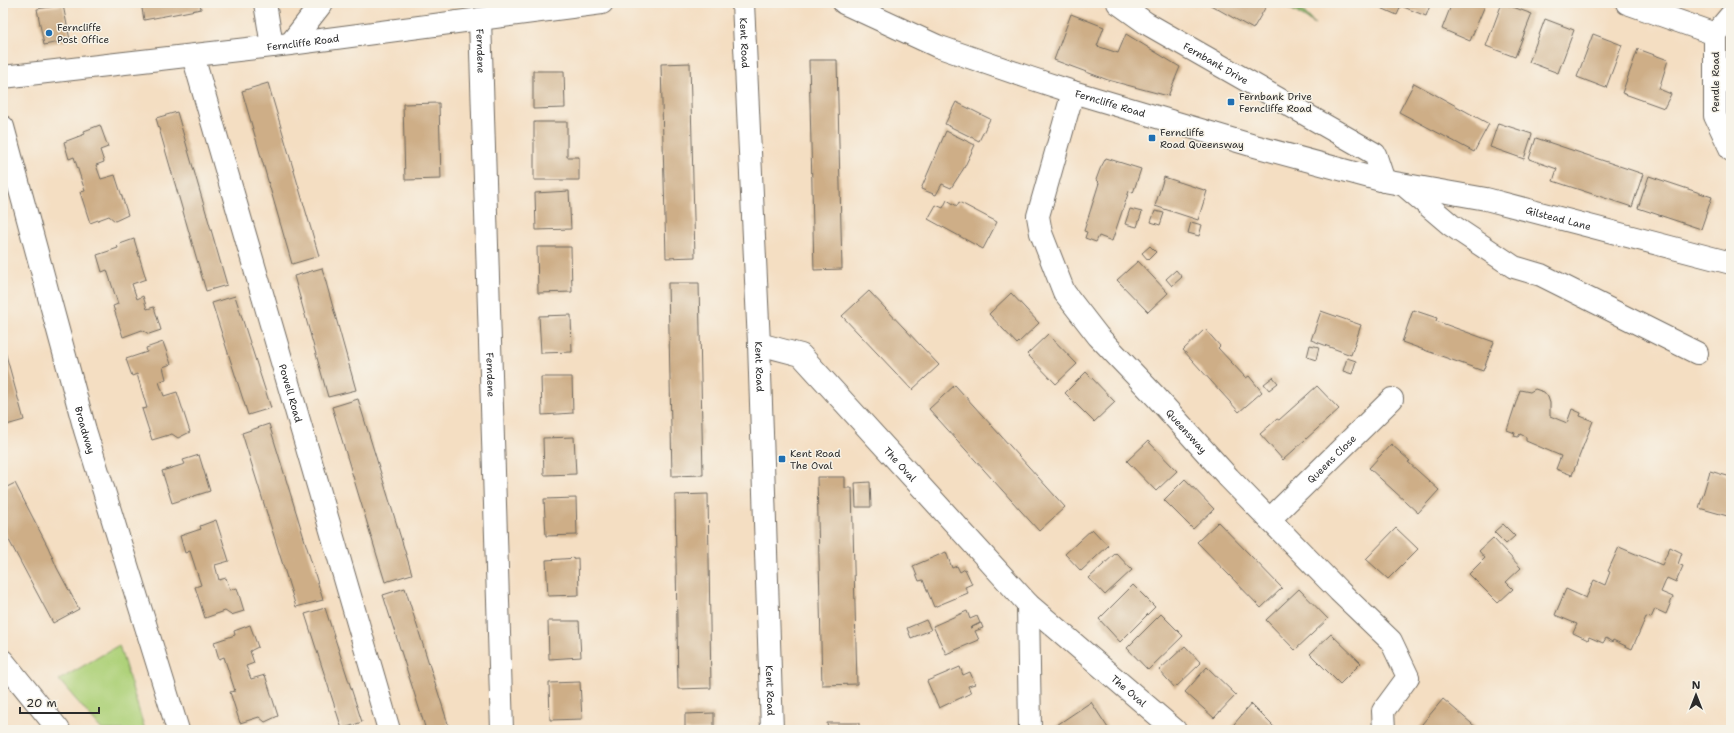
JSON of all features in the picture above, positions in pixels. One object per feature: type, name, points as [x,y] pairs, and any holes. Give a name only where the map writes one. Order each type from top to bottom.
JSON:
[{"type":"street","points":[[266,3],[281,45],[322,3]]},
{"type":"street","name":"Ferncliffe Road","points":[[3,77],[193,56],[602,3]]},
{"type":"street","name":"Kent Road","points":[[743,3],[759,344],[772,730]]},
{"type":"street","name":"Ferncliffe Road","points":[[844,3],[938,46],[1073,92],[1251,145],[1394,183]]},
{"type":"street","name":"Fernbank Drive","points":[[1118,3],[1146,23],[1375,154],[1394,183]]},
{"type":"street","points":[[1627,3],[1715,34],[1731,15]]},
{"type":"street","name":"Ferndene","points":[[480,19],[502,730]]},
{"type":"street","name":"Pendle Road","points":[[1715,34],[1715,116],[1731,150]]},
{"type":"street","name":"Powell Road","points":[[193,56],[389,730]]},
{"type":"street","name":"Queensway","points":[[1073,92],[1038,216],[1041,233],[1064,292],[1098,336],[1157,398],[1229,478],[1339,591],[1391,641],[1408,677],[1383,711],[1384,730]]},
{"type":"street","name":"Broadway","points":[[3,127],[85,430],[178,730]]},
{"type":"street","points":[[1394,183],[1451,225],[1514,267],[1541,275],[1698,353]]},
{"type":"street","name":"Gilstead Lane","points":[[1394,183],[1486,199],[1731,263]]},
{"type":"street","name":"The Oval","points":[[759,344],[800,355],[1028,604],[1175,730]]},
{"type":"street","name":"Queens Close","points":[[1270,519],[1392,399]]},
{"type":"street","points":[[1028,604],[1030,730]]},
{"type":"street","points":[[3,662],[59,730]]},
{"type":"green space","points":[[1281,3],[1296,3],[1315,24]]},
{"type":"green space","points":[[119,645],[145,730],[102,730],[59,680]]},
{"type":"building","points":[[141,3],[200,3],[201,9],[144,20]]},
{"type":"building","points":[[1207,3],[1268,3],[1253,29]]},
{"type":"building","points":[[1380,3],[1431,3],[1426,16],[1401,6],[1397,15],[1379,7]]},
{"type":"building","points":[[1452,3],[1486,3],[1470,41],[1442,29]]},
{"type":"building","points":[[1502,3],[1532,14],[1515,57],[1486,46]]},
{"type":"building","points":[[63,5],[70,40],[44,45],[37,9]]},
{"type":"building","points":[[1071,14],[1104,27],[1097,46],[1118,53],[1126,34],[1180,67],[1168,96],[1108,80],[1054,60]]},
{"type":"building","points":[[1545,19],[1574,30],[1558,73],[1529,62]]},
{"type":"building","points":[[1593,34],[1622,45],[1606,88],[1577,77]]},
{"type":"building","points":[[1638,49],[1668,60],[1659,89],[1671,94],[1664,108],[1622,93]]},
{"type":"building","points":[[809,60],[837,60],[842,269],[814,270]]},
{"type":"building","points":[[690,63],[695,257],[666,258],[661,64]]},
{"type":"building","points":[[533,71],[564,71],[565,108],[533,109]]},
{"type":"building","points":[[268,83],[319,256],[292,264],[242,91]]},
{"type":"building","points":[[1414,83],[1489,124],[1474,152],[1399,112]]},
{"type":"building","points":[[956,102],[990,119],[979,141],[945,124]]},
{"type":"building","points":[[439,103],[441,179],[405,180],[403,104]]},
{"type":"building","points":[[177,112],[227,285],[206,291],[156,118]]},
{"type":"building","points":[[534,122],[567,122],[567,157],[579,157],[579,180],[534,180]]},
{"type":"building","points":[[1498,123],[1532,134],[1524,159],[1490,147]]},
{"type":"building","points":[[100,125],[108,147],[100,150],[104,162],[96,165],[101,179],[115,175],[128,215],[115,221],[109,216],[90,223],[80,192],[85,191],[74,157],[69,159],[64,142],[85,134],[84,131]]},
{"type":"building","points":[[946,131],[975,145],[964,168],[951,188],[942,184],[936,195],[921,189]]},
{"type":"building","points":[[1536,138],[1643,174],[1632,207],[1553,181],[1557,169],[1529,159]]},
{"type":"building","points":[[1106,158],[1141,169],[1133,193],[1129,191],[1112,241],[1099,236],[1096,242],[1085,238],[1087,232],[1084,231],[1099,183],[1096,180]]},
{"type":"building","points":[[1649,176],[1712,197],[1701,229],[1638,208]]},
{"type":"building","points":[[1164,177],[1207,191],[1198,220],[1155,206]]},
{"type":"building","points":[[569,191],[571,229],[536,230],[535,193]]},
{"type":"building","points":[[947,200],[957,206],[959,202],[997,222],[983,249],[928,219],[936,205],[943,208]]},
{"type":"building","points":[[1130,209],[1142,212],[1137,227],[1125,224]]},
{"type":"building","points":[[1155,211],[1164,213],[1160,225],[1151,222]]},
{"type":"building","points":[[1191,222],[1202,225],[1199,236],[1188,233]]},
{"type":"building","points":[[134,239],[146,279],[132,284],[137,299],[143,296],[147,309],[154,307],[161,330],[149,334],[142,330],[123,337],[113,306],[118,304],[107,270],[102,272],[97,255],[118,248],[117,245]]},
{"type":"building","points":[[1150,246],[1156,252],[1148,260],[1142,253]]},
{"type":"building","points":[[537,247],[571,247],[572,292],[538,293]]},
{"type":"building","points":[[1138,261],[1168,293],[1148,312],[1117,280]]},
{"type":"building","points":[[322,268],[356,390],[328,397],[294,276]]},
{"type":"building","points":[[1176,270],[1182,277],[1172,286],[1166,279]]},
{"type":"building","points":[[668,283],[699,283],[703,475],[672,476]]},
{"type":"building","points":[[869,291],[939,365],[912,390],[842,316]]},
{"type":"building","points":[[1011,293],[1039,323],[1017,344],[989,314]]},
{"type":"building","points":[[235,296],[271,408],[248,415],[212,303]]},
{"type":"building","points":[[1413,310],[1437,318],[1436,321],[1494,342],[1483,371],[1402,342]]},
{"type":"building","points":[[1321,311],[1361,325],[1351,355],[1311,340]]},
{"type":"building","points":[[571,315],[572,352],[541,353],[539,316]]},
{"type":"building","points":[[1205,329],[1220,346],[1218,348],[1246,378],[1249,376],[1262,392],[1239,412],[1183,350]]},
{"type":"building","points":[[1048,334],[1077,364],[1056,384],[1027,354]]},
{"type":"building","points":[[163,342],[171,364],[163,367],[166,379],[159,382],[164,396],[177,392],[190,432],[178,438],[172,434],[152,440],[142,409],[147,408],[137,374],[132,376],[126,359],[147,352],[146,348]]},
{"type":"building","points":[[3,344],[24,420],[3,426]]},
{"type":"building","points":[[1310,345],[1319,347],[1316,360],[1307,357]]},
{"type":"building","points":[[1347,358],[1356,361],[1352,374],[1343,371]]},
{"type":"building","points":[[1086,372],[1115,402],[1094,422],[1065,393]]},
{"type":"building","points":[[541,377],[572,377],[573,413],[542,415]]},
{"type":"building","points":[[1273,377],[1278,383],[1269,390],[1264,384]]},
{"type":"building","points":[[955,385],[1065,507],[1039,531],[929,409]]},
{"type":"building","points":[[1317,386],[1339,409],[1283,460],[1260,434],[1277,419],[1279,420]]},
{"type":"building","points":[[1535,389],[1544,392],[1548,397],[1550,403],[1550,416],[1567,423],[1572,409],[1581,413],[1580,416],[1593,421],[1572,475],[1556,469],[1561,456],[1526,441],[1526,437],[1520,434],[1518,437],[1514,436],[1515,433],[1507,430],[1520,390],[1530,392]]},
{"type":"building","points":[[358,399],[412,574],[385,582],[332,407]]},
{"type":"building","points":[[269,424],[323,600],[296,607],[242,433]]},
{"type":"building","points":[[574,437],[576,474],[544,475],[543,438]]},
{"type":"building","points":[[1148,441],[1177,471],[1156,491],[1127,461]]},
{"type":"building","points":[[1391,444],[1410,461],[1408,462],[1439,490],[1418,513],[1369,468]]},
{"type":"building","points":[[199,455],[210,491],[172,503],[162,471],[185,464],[183,460]]},
{"type":"building","points":[[1710,471],[1731,477],[1731,517],[1699,508]]},
{"type":"building","points":[[817,477],[845,477],[845,488],[852,488],[857,684],[822,685]]},
{"type":"building","points":[[1185,479],[1214,509],[1193,529],[1164,500]]},
{"type":"building","points":[[870,482],[871,507],[856,507],[855,483]]},
{"type":"building","points":[[15,483],[79,609],[53,623],[3,529],[3,489]]},
{"type":"building","points":[[708,494],[711,688],[678,689],[675,495]]},
{"type":"building","points":[[576,498],[577,535],[546,536],[544,499]]},
{"type":"building","points":[[216,520],[229,561],[215,565],[219,580],[226,578],[230,590],[237,588],[244,611],[231,615],[225,611],[205,618],[195,587],[201,585],[190,551],[185,553],[180,536],[201,529],[200,526]]},
{"type":"building","points":[[1218,522],[1282,588],[1261,608],[1197,542]]},
{"type":"building","points":[[1503,524],[1515,536],[1506,544],[1494,532]]},
{"type":"building","points":[[1396,528],[1418,549],[1388,579],[1366,559]]},
{"type":"building","points":[[1092,529],[1108,546],[1081,571],[1065,554]]},
{"type":"building","points":[[1493,538],[1521,568],[1506,582],[1513,589],[1498,603],[1469,574],[1485,558],[1479,551]]},
{"type":"building","points":[[1619,547],[1662,565],[1670,547],[1682,553],[1678,564],[1683,566],[1676,582],[1667,578],[1661,592],[1673,597],[1666,614],[1655,609],[1651,618],[1646,617],[1632,649],[1613,640],[1612,642],[1606,638],[1603,643],[1589,637],[1588,640],[1573,633],[1577,624],[1555,615],[1566,589],[1586,598],[1594,580],[1605,585],[1610,572],[1608,571]]},
{"type":"building","points":[[946,552],[952,568],[957,566],[960,572],[965,569],[972,584],[965,587],[968,593],[934,607],[923,580],[919,581],[913,566]]},
{"type":"building","points":[[1116,553],[1132,570],[1105,595],[1089,578]]},
{"type":"building","points":[[578,558],[579,595],[548,596],[546,560]]},
{"type":"building","points":[[1133,585],[1155,607],[1120,642],[1099,619]]},
{"type":"building","points":[[405,588],[449,727],[441,730],[426,730],[383,595]]},
{"type":"building","points":[[1299,589],[1328,619],[1295,650],[1266,620]]},
{"type":"building","points":[[325,608],[362,722],[342,729],[305,614]]},
{"type":"building","points":[[967,611],[970,619],[977,616],[980,623],[970,628],[981,623],[983,628],[975,631],[979,640],[946,654],[933,626]]},
{"type":"building","points":[[1161,614],[1183,636],[1148,670],[1127,648]]},
{"type":"building","points":[[926,620],[931,630],[911,638],[907,628]]},
{"type":"building","points":[[548,621],[579,621],[581,657],[549,659]]},
{"type":"building","points":[[250,625],[258,647],[250,651],[254,663],[246,666],[251,679],[265,675],[278,716],[265,722],[259,717],[240,723],[230,692],[235,691],[224,657],[219,659],[214,642],[235,635],[234,631]]},
{"type":"building","points":[[1331,634],[1361,663],[1340,684],[1310,654]]},
{"type":"building","points":[[1185,646],[1201,663],[1175,688],[1159,670]]},
{"type":"building","points":[[960,667],[963,675],[970,672],[975,684],[968,686],[971,693],[939,708],[927,681]]},
{"type":"building","points":[[1207,667],[1236,695],[1214,718],[1185,692]]},
{"type":"building","points":[[580,682],[582,719],[550,720],[549,683]]},
{"type":"building","points":[[1443,699],[1478,729],[1417,730]]},
{"type":"building","points":[[1091,702],[1108,728],[1105,730],[1051,729]]},
{"type":"building","points":[[1251,704],[1277,730],[1229,730]]},
{"type":"building","points":[[714,713],[714,730],[685,730],[685,714]]},
{"type":"building","points":[[827,723],[859,723],[859,730],[828,730]]},
{"type":"place","name":"Ferncliffe Post Office","points":[[49,33]]},
{"type":"place","name":"Fernbank Drive Ferncliffe Road","points":[[1231,102]]},
{"type":"place","name":"Ferncliffe Road Queensway","points":[[1152,138]]},
{"type":"place","name":"Kent Road The Oval","points":[[782,459]]}]
